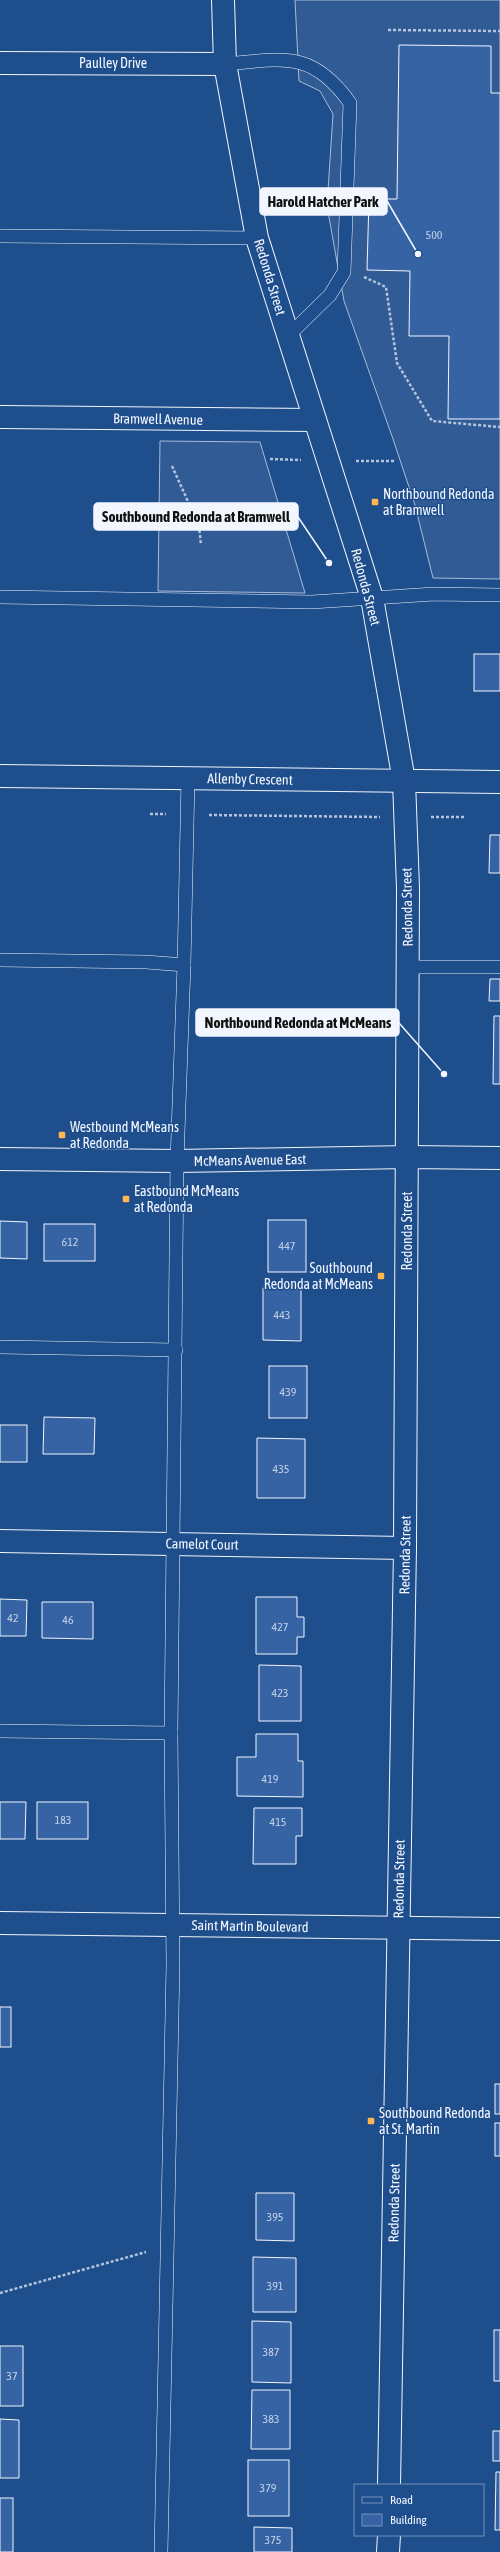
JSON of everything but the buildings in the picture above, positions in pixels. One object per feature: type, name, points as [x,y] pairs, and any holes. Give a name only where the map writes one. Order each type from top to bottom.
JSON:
[{"type":"street","name":"Redonda Street","points":[[223,0],[225,64],[257,238],[372,598],[404,781],[408,967],[405,1548],[389,2484]]},
{"type":"street","name":"Paulley Drive","points":[[0,63],[225,64]]},
{"type":"street","name":"Bramwell Avenue","points":[[0,417],[315,420]]},
{"type":"street","name":"Allenby Crescent","points":[[0,776],[500,782]]},
{"type":"street","name":"McMeans Avenue East","points":[[0,1158],[177,1161],[407,1157],[500,1158]]},
{"type":"street","name":"Camelot Court","points":[[0,1541],[405,1548]]},
{"type":"street","name":"Saint Martin Boulevard","points":[[0,1923],[500,1929]]},
{"type":"street","points":[[388,2536],[388,2552]]},
{"type":"lane","points":[[225,64],[286,59],[311,66],[337,84],[350,103],[344,272],[330,295],[288,336]]},
{"type":"lane","points":[[0,236],[257,238]]},
{"type":"lane","points":[[0,597],[312,602],[434,594],[500,595]]},
{"type":"lane","points":[[161,2552],[172,1925],[171,1733],[177,1161],[184,965],[188,779]]},
{"type":"lane","points":[[0,960],[146,962],[184,965]]},
{"type":"lane","points":[[408,967],[500,967]]},
{"type":"lane","points":[[0,1347],[176,1350]]},
{"type":"lane","points":[[0,1731],[171,1733]]},
{"type":"path","points":[[388,30],[500,31]]},
{"type":"path","points":[[362,276],[386,287],[397,363],[432,421],[500,427]]},
{"type":"path","points":[[270,459],[307,460]]},
{"type":"path","points":[[355,461],[394,461]]},
{"type":"path","points":[[172,466],[199,526],[201,545]]},
{"type":"path","points":[[150,814],[465,817]]},
{"type":"path","points":[[0,2293],[167,2246]]},
{"type":"shaded area","points":[[295,0],[500,0],[500,579],[433,578],[415,505],[344,301],[327,206],[333,114],[320,91],[299,81]]},
{"type":"shaded area","points":[[160,441],[260,442],[305,593],[158,591]]},
{"type":"place","name":"Harold Hatcher Park","points":[[418,254]]},
{"type":"place","name":"Northbound Redonda at Bramwell","points":[[375,502]]},
{"type":"place","name":"Southbound Redonda at Bramwell","points":[[329,563]]},
{"type":"place","name":"Northbound Redonda at McMeans","points":[[444,1074]]},
{"type":"place","name":"Westbound McMeans at Redonda","points":[[62,1135]]},
{"type":"place","name":"Eastbound McMeans at Redonda","points":[[126,1199]]},
{"type":"place","name":"Southbound Redonda at McMeans","points":[[381,1276]]},
{"type":"place","name":"Southbound Redonda at St. Martin","points":[[371,2121]]}]
